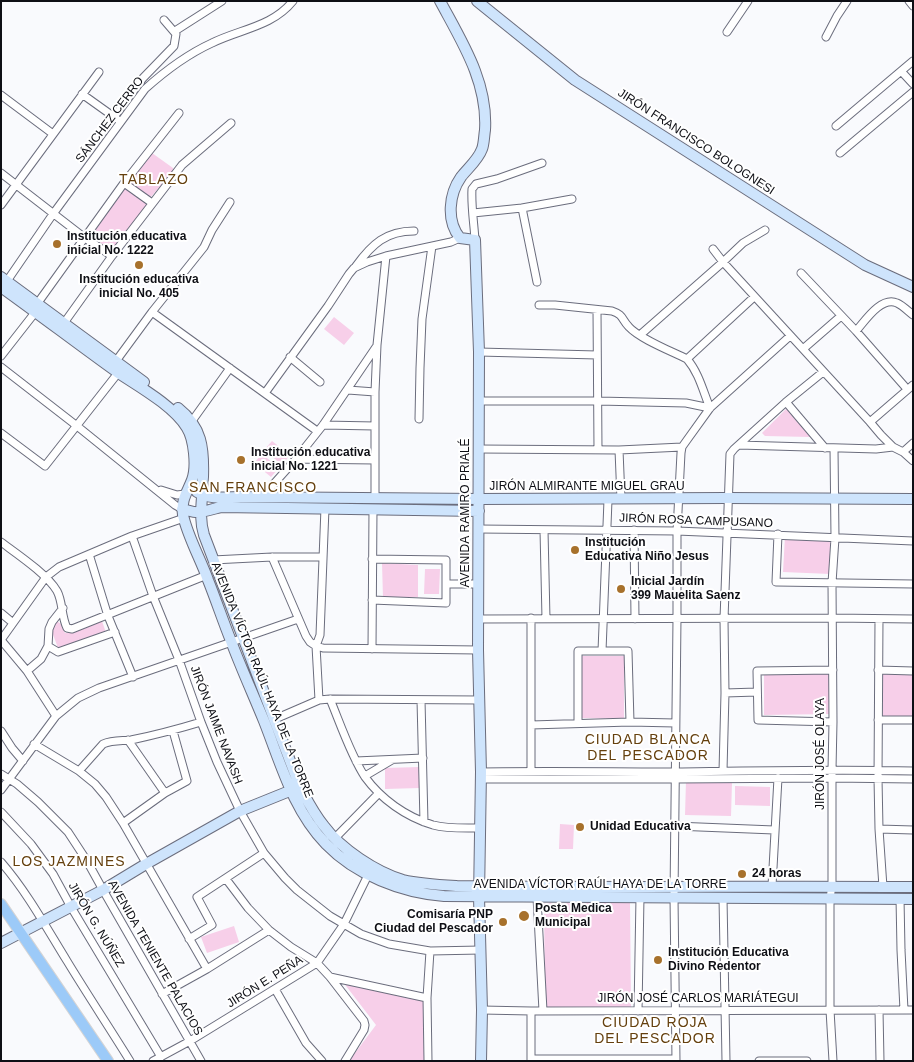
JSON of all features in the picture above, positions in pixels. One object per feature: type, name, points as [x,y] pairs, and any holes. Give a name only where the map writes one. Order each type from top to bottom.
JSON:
[{"type":"main road","points":[[1,904],[108,1061]]},
{"type":"street","points":[[175,31],[222,1]]},
{"type":"street","name":"SÁNCHEZ CERRO","points":[[3,282],[146,89],[164,73],[211,43],[267,22],[283,12],[293,1]]},
{"type":"street","points":[[440,1],[468,53],[483,95],[485,107],[482,149],[477,159],[460,178],[451,202],[450,218],[455,232],[460,238]]},
{"type":"street","name":"JIRÓN FRANCISCO BOLOGNESI","points":[[477,1],[575,80],[865,264],[913,288]]},
{"type":"street","points":[[727,32],[748,1]]},
{"type":"street","points":[[826,37],[847,1]]},
{"type":"street","points":[[909,1],[913,6]]},
{"type":"street","points":[[114,117],[143,78],[174,46],[175,31],[164,20]]},
{"type":"street","points":[[836,126],[913,61]]},
{"type":"street","points":[[901,71],[913,84]]},
{"type":"street","points":[[1,205],[99,72]]},
{"type":"street","points":[[840,153],[913,92]]},
{"type":"street","points":[[82,94],[121,122]]},
{"type":"street","points":[[2,96],[52,134]]},
{"type":"street","points":[[1,356],[38,307],[124,183],[179,113]]},
{"type":"street","points":[[64,323],[152,202],[182,165],[231,123]]},
{"type":"street","points":[[354,268],[386,256],[451,242],[460,238],[475,240],[472,189],[476,184],[497,179],[542,163]]},
{"type":"street","points":[[1,173],[85,238],[112,256]]},
{"type":"street","points":[[124,183],[152,202]]},
{"type":"street","points":[[472,213],[522,208],[572,199]]},
{"type":"street","points":[[116,362],[152,312],[204,247],[212,230],[230,202]]},
{"type":"street","points":[[522,208],[537,282]]},
{"type":"street","points":[[640,335],[743,243],[765,230]]},
{"type":"street","points":[[265,393],[368,250],[382,239],[397,232],[414,231]]},
{"type":"street","name":"AVENIDA RAMIRO PRIALÉ","points":[[475,240],[480,401],[478,650],[481,776],[479,891],[482,1061]]},
{"type":"street","points":[[420,419],[422,319],[432,246]]},
{"type":"street","points":[[713,249],[754,297],[881,435],[893,447],[903,452],[913,461]]},
{"type":"street","points":[[372,649],[375,392],[377,345],[386,256]]},
{"type":"street","points":[[801,273],[910,387],[870,422]]},
{"type":"street","name":"AVENIDA VÍCTOR RAÚL HAYA DE LA TORRE","points":[[3,282],[64,323],[180,409],[192,421],[199,436],[203,454],[202,528],[275,719],[302,812],[318,836],[341,856],[370,870],[402,880],[537,897],[640,897],[772,886],[913,887]]},
{"type":"street","points":[[687,359],[754,297]]},
{"type":"street","points":[[856,332],[869,315],[881,304],[896,302],[913,315]]},
{"type":"street","points":[[539,304],[619,313],[628,326],[640,335],[687,359],[696,372],[710,408]]},
{"type":"street","name":"AVENIDA VÍCTOR RAÚL HAYA DE LA TORRE","points":[[38,307],[118,373],[156,398],[174,413],[186,427],[192,441],[194,470],[193,478],[185,494],[183,513],[231,643],[264,722],[296,789],[324,827],[370,870]]},
{"type":"street","points":[[597,310],[598,450]]},
{"type":"street","points":[[152,312],[317,432]]},
{"type":"street","points":[[803,349],[841,316]]},
{"type":"street","points":[[531,1011],[531,1060],[676,1060],[674,893],[676,826],[675,723],[677,531],[682,447],[710,408],[790,336]]},
{"type":"street","points":[[262,497],[323,425],[377,345]]},
{"type":"street","points":[[479,352],[596,355]]},
{"type":"street","points":[[290,357],[320,382]]},
{"type":"street","points":[[192,421],[230,368]]},
{"type":"street","points":[[2,369],[77,426],[183,513]]},
{"type":"street","points":[[723,771],[724,619],[730,454],[786,402],[823,372]]},
{"type":"street","points":[[1,433],[45,466],[118,373]]},
{"type":"street","points":[[348,390],[375,392]]},
{"type":"street","points":[[480,401],[686,403],[710,408]]},
{"type":"street","points":[[786,402],[825,448]]},
{"type":"street","points":[[323,425],[375,426]]},
{"type":"street","points":[[903,452],[913,443]]},
{"type":"street","points":[[739,445],[876,449],[893,447]]},
{"type":"street","points":[[479,449],[620,450],[682,447]]},
{"type":"street","name":"JIRÓN JOSÉ OLAYA","points":[[833,1061],[830,1010],[830,898],[832,886],[834,448]]},
{"type":"street","points":[[620,450],[621,500]]},
{"type":"street","points":[[296,459],[374,460]]},
{"type":"street","points":[[156,489],[177,495],[185,494]]},
{"type":"street","name":"JIRÓN ALMIRANTE MIGUEL GRAU","points":[[185,494],[194,491],[202,495],[217,497],[262,497],[479,511]]},
{"type":"street","name":"JIRÓN ALMIRANTE MIGUEL GRAU","points":[[201,512],[222,507],[325,508],[479,499],[913,499]]},
{"type":"street","points":[[602,651],[608,500]]},
{"type":"street","points":[[319,700],[316,646],[320,635],[325,508]]},
{"type":"street","points":[[56,716],[28,671],[1,640],[13,622],[46,578],[60,567],[183,513],[201,512]]},
{"type":"street","name":"JIRÓN ROSA CAMPUSANO","points":[[479,529],[607,529],[778,534],[913,541]]},
{"type":"street","points":[[544,530],[546,619]]},
{"type":"street","points":[[634,530],[635,619]]},
{"type":"street","points":[[778,534],[776,582],[913,584]]},
{"type":"street","name":"JIRÓN JAIME NAVASH","points":[[132,536],[217,762],[240,811],[264,853],[298,890],[330,916],[362,934],[389,944],[430,951],[481,950]]},
{"type":"street","points":[[1,542],[46,578],[56,590],[63,608],[65,624],[67,628],[72,629],[206,575]]},
{"type":"street","points":[[89,554],[108,616],[132,677]]},
{"type":"street","points":[[272,557],[306,636],[316,646],[323,648],[478,650]]},
{"type":"street","points":[[213,560],[323,557]]},
{"type":"street","points":[[372,558],[446,560],[447,584],[446,603],[372,600]]},
{"type":"street","points":[[447,584],[478,584]]},
{"type":"street","points":[[28,671],[41,659],[48,646],[49,629],[52,622],[63,608]]},
{"type":"street","points":[[1,613],[13,622]]},
{"type":"street","points":[[531,618],[531,771]]},
{"type":"street","points":[[1,790],[56,716],[78,698],[99,688],[298,619]]},
{"type":"street","points":[[479,619],[913,619]]},
{"type":"street","points":[[878,619],[878,778],[882,887]]},
{"type":"street","points":[[48,646],[58,652],[115,632]]},
{"type":"street","points":[[578,723],[578,651],[628,651],[630,722]]},
{"type":"street","points":[[832,670],[757,672],[757,692],[758,720],[833,722]]},
{"type":"street","points":[[878,670],[913,670]]},
{"type":"street","points":[[725,693],[757,692]]},
{"type":"street","points":[[330,699],[356,761],[379,793],[398,809],[424,822],[444,827],[480,828]]},
{"type":"street","points":[[275,719],[319,700],[479,700]]},
{"type":"street","points":[[421,700],[424,822]]},
{"type":"street","points":[[878,720],[913,720]]},
{"type":"street","points":[[79,771],[103,744],[173,731],[201,722]]},
{"type":"street","points":[[531,725],[630,722],[675,723]]},
{"type":"street","points":[[1,731],[23,761]]},
{"type":"street","points":[[123,823],[165,793],[187,781],[173,731]]},
{"type":"street","points":[[128,740],[165,793]]},
{"type":"street","points":[[34,744],[79,771],[106,797],[207,969]]},
{"type":"street","points":[[356,761],[423,758]]},
{"type":"street","points":[[365,776],[394,759]]},
{"type":"street","points":[[481,776],[675,776],[723,771],[913,770]]},
{"type":"street","points":[[481,776],[531,771],[675,776],[913,779]]},
{"type":"street","name":"AVENIDA TENIENTE PALACIOS","points":[[1,774],[38,802],[68,832],[88,861],[201,1061]]},
{"type":"street","points":[[772,886],[778,778]]},
{"type":"street","points":[[1,943],[103,890],[240,811],[296,789]]},
{"type":"street","points":[[335,838],[379,793]]},
{"type":"street","name":"JIRÓN G. NÚÑEZ","points":[[1,812],[31,844],[53,874],[162,1057]]},
{"type":"street","points":[[676,826],[774,830]]},
{"type":"street","points":[[879,829],[913,830]]},
{"type":"street","points":[[189,939],[212,924],[197,897],[264,853]]},
{"type":"street","points":[[1,862],[13,876],[43,922],[130,1061]]},
{"type":"street","name":"JIRÓN E. PEÑA","points":[[153,1061],[190,1041],[317,963],[344,924],[370,870]]},
{"type":"street","points":[[226,879],[248,908],[269,930],[291,947],[317,963],[364,1021],[364,1030],[345,1061]]},
{"type":"street","name":"AVENIDA VÍCTOR RAÚL HAYA DE LA TORRE","points":[[479,891],[674,893],[724,898],[913,898]]},
{"type":"street","points":[[537,897],[543,1011]]},
{"type":"street","points":[[638,1010],[640,897]]},
{"type":"street","points":[[724,898],[726,1061]]},
{"type":"street","points":[[900,898],[900,950],[904,1010]]},
{"type":"street","points":[[162,994],[207,969],[269,930]]},
{"type":"street","points":[[428,1061],[430,951]]},
{"type":"street","points":[[330,978],[428,998]]},
{"type":"street","points":[[275,989],[317,1059]]},
{"type":"street","name":"JIRÓN JOSÉ CARLOS MARIÁTEGUI","points":[[482,1010],[913,1010]]},
{"type":"street","points":[[880,1010],[880,1061]]},
{"type":"street","points":[[759,1061],[807,1061]]},
{"type":"shaded area","points":[[152,153],[174,170],[150,198],[129,183]]},
{"type":"shaded area","points":[[125,187],[148,205],[112,251],[90,235]]},
{"type":"shaded area","points":[[334,317],[354,333],[344,345],[324,329]]},
{"type":"shaded area","points":[[786,409],[812,435],[810,437],[765,436],[762,433]]},
{"type":"shaded area","points":[[272,441],[290,455],[282,465],[264,450]]},
{"type":"shaded area","points":[[262,454],[279,468],[271,477],[254,463]]},
{"type":"shaded area","points":[[785,536],[830,540],[830,574],[783,572]]},
{"type":"shaded area","points":[[382,563],[418,565],[418,597],[383,598]]},
{"type":"shaded area","points":[[425,569],[440,569],[439,594],[424,594]]},
{"type":"shaded area","points":[[57,621],[61,624],[65,633],[67,633],[102,621],[106,633],[58,648],[51,629],[54,622]]},
{"type":"shaded area","points":[[582,656],[624,656],[624,719],[582,718]]},
{"type":"shaded area","points":[[832,672],[832,714],[764,715],[764,674]]},
{"type":"shaded area","points":[[883,672],[913,672],[913,716],[883,716]]},
{"type":"shaded area","points":[[419,767],[420,788],[385,789],[385,768]]},
{"type":"shaded area","points":[[686,781],[732,783],[731,816],[685,815]]},
{"type":"shaded area","points":[[735,786],[770,787],[770,806],[735,805]]},
{"type":"shaded area","points":[[560,824],[574,825],[573,849],[559,849]]},
{"type":"shaded area","points":[[544,903],[630,903],[631,1007],[545,1008]]},
{"type":"shaded area","points":[[234,926],[239,942],[207,953],[201,937]]},
{"type":"shaded area","points":[[343,982],[423,998],[424,1061],[349,1061],[376,1025]]},
{"type":"place","name":"Institución educativa inicial No. 1222","points":[[57,244]]},
{"type":"place","name":"Institución educativa inicial No. 405","points":[[139,265]]},
{"type":"place","name":"Institución educativa inicial No. 1221","points":[[241,460]]},
{"type":"place","name":"Institución Educativa Niño Jesus","points":[[575,550]]},
{"type":"place","name":"Inicial Jardín 399 Mauelita Saenz","points":[[621,589]]},
{"type":"place","name":"Unidad Educativa","points":[[580,827]]},
{"type":"place","name":"24 horas","points":[[742,874]]},
{"type":"place","name":"Posta Medica Municipal","points":[[524,916]]},
{"type":"place","name":"Comisaría PNP Ciudad del Pescador","points":[[503,922]]},
{"type":"place","name":"Institución Educativa Divino Redentor","points":[[658,960]]},
{"type":"district","name":"TABLAZO","points":[[154,180]]},
{"type":"district","name":"SAN FRANCISCO","points":[[253,488]]},
{"type":"district","name":"CIUDAD BLANCA DEL PESCADOR","points":[[648,748]]},
{"type":"district","name":"LOS JAZMINES","points":[[69,862]]},
{"type":"district","name":"CIUDAD ROJA DEL PESCADOR","points":[[655,1032]]}]
